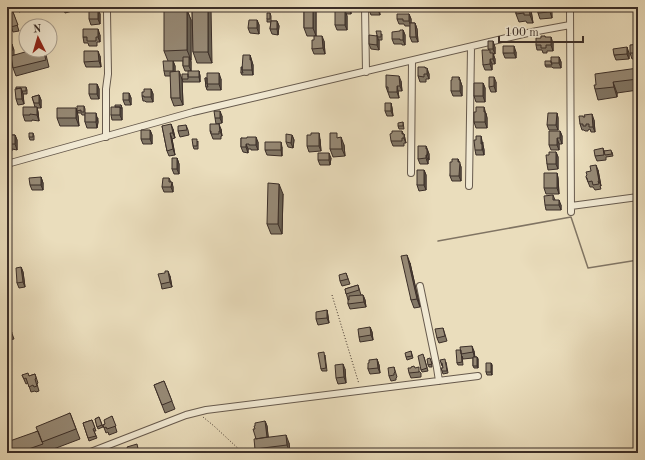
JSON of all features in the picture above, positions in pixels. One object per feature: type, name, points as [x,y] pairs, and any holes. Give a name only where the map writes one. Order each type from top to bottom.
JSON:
[{"type":"street","points":[[365,7],[366,72]]},
{"type":"street","points":[[570,7],[571,209],[638,197]]},
{"type":"street","points":[[106,137],[108,12]]},
{"type":"street","points":[[7,164],[193,112],[532,32],[570,25]]},
{"type":"street","points":[[469,186],[471,47]]},
{"type":"street","points":[[411,173],[412,61]]},
{"type":"street","points":[[420,286],[439,381]]},
{"type":"street","points":[[88,453],[195,412],[220,407],[478,376]]},
{"type":"path","points":[[332,294],[361,390]]},
{"type":"path","points":[[195,412],[214,426],[243,453]]},
{"type":"building","points":[[192,7],[208,7],[208,52],[193,52]]},
{"type":"building","points":[[304,7],[313,7],[313,28],[304,28]]},
{"type":"building","points":[[343,7],[349,7],[349,9],[343,9]]},
{"type":"building","points":[[369,7],[378,7],[378,10],[369,10]]},
{"type":"building","points":[[516,7],[529,7],[530,15],[524,15],[524,13],[516,14]]},
{"type":"building","points":[[538,7],[550,7],[550,12],[538,13]]},
{"type":"building","points":[[89,9],[98,9],[98,19],[89,19]]},
{"type":"building","points":[[164,10],[187,10],[187,50],[164,51]]},
{"type":"building","points":[[345,10],[345,25],[335,25],[335,11]]},
{"type":"building","points":[[13,12],[18,25],[11,27],[7,14]]},
{"type":"building","points":[[267,13],[270,13],[270,19],[267,19]]},
{"type":"building","points":[[397,14],[409,14],[409,21],[397,19]]},
{"type":"building","points":[[249,20],[257,20],[257,28],[248,28]]},
{"type":"building","points":[[271,21],[277,21],[277,29],[270,29]]},
{"type":"building","points":[[410,23],[415,23],[416,37],[410,37]]},
{"type":"building","points":[[83,29],[98,29],[98,37],[96,37],[96,41],[87,41],[87,37],[83,37]]},
{"type":"building","points":[[403,30],[403,40],[392,39],[392,32]]},
{"type":"building","points":[[376,31],[381,31],[381,37],[378,37]]},
{"type":"building","points":[[369,35],[377,36],[377,45],[369,44]]},
{"type":"building","points":[[314,36],[322,36],[323,48],[312,49],[312,40],[314,40]]},
{"type":"building","points":[[541,36],[551,37],[551,45],[546,45],[546,48],[541,48],[541,45],[536,45],[536,38],[541,38]]},
{"type":"building","points":[[7,39],[9,39],[10,45],[12,44],[13,50],[7,51]]},
{"type":"building","points":[[488,41],[493,41],[493,49],[488,49]]},
{"type":"building","points":[[638,44],[638,53],[630,53],[630,45]]},
{"type":"building","points":[[503,46],[514,46],[514,53],[503,53]]},
{"type":"building","points":[[627,47],[627,54],[614,55],[613,49]]},
{"type":"building","points":[[482,50],[490,50],[490,53],[493,53],[493,59],[490,59],[490,64],[483,65]]},
{"type":"building","points":[[84,51],[98,51],[99,61],[84,62]]},
{"type":"building","points":[[18,54],[18,58],[45,58],[46,60],[13,68],[11,56]]},
{"type":"building","points":[[243,55],[250,55],[252,70],[242,70]]},
{"type":"building","points":[[183,57],[189,57],[189,66],[183,66]]},
{"type":"building","points":[[551,57],[559,57],[559,63],[551,63]]},
{"type":"building","points":[[163,61],[173,61],[173,71],[164,71]]},
{"type":"building","points":[[545,61],[551,61],[552,65],[545,65]]},
{"type":"building","points":[[418,67],[427,68],[427,74],[424,74],[424,77],[418,76]]},
{"type":"building","points":[[638,68],[638,79],[613,82],[614,87],[595,89],[595,74]]},
{"type":"building","points":[[179,71],[180,98],[171,98],[170,72]]},
{"type":"building","points":[[188,71],[199,71],[199,77],[188,77]]},
{"type":"building","points":[[207,73],[219,73],[219,84],[207,84]]},
{"type":"building","points":[[182,74],[188,74],[188,79],[182,79]]},
{"type":"building","points":[[386,75],[399,76],[400,86],[397,86],[397,92],[388,92],[388,87],[386,87]]},
{"type":"building","points":[[452,77],[459,77],[460,91],[451,91]]},
{"type":"building","points":[[489,77],[494,77],[494,86],[489,87]]},
{"type":"building","points":[[205,78],[207,78],[208,87],[206,87]]},
{"type":"building","points":[[474,83],[483,83],[483,96],[474,96]]},
{"type":"building","points":[[89,84],[97,84],[97,94],[89,94]]},
{"type":"building","points":[[16,87],[26,87],[26,91],[22,91],[21,88],[16,89]]},
{"type":"building","points":[[21,88],[22,99],[16,99],[15,89]]},
{"type":"building","points":[[144,89],[151,89],[151,97],[142,96]]},
{"type":"building","points":[[7,92],[9,100],[7,101]]},
{"type":"building","points":[[123,93],[129,93],[129,100],[123,100]]},
{"type":"building","points":[[39,95],[39,103],[34,103],[32,97]]},
{"type":"building","points":[[385,103],[391,103],[391,111],[385,111]]},
{"type":"building","points":[[115,105],[121,105],[121,109],[120,107],[115,107]]},
{"type":"building","points":[[77,106],[84,106],[84,112],[81,112],[81,110],[77,111]]},
{"type":"building","points":[[23,107],[37,107],[37,115],[23,115]]},
{"type":"building","points":[[111,107],[120,107],[120,115],[111,115]]},
{"type":"building","points":[[476,107],[484,107],[485,122],[474,122],[474,112],[476,112]]},
{"type":"building","points":[[57,108],[76,108],[76,118],[57,118]]},
{"type":"building","points":[[214,111],[220,111],[220,118],[215,118]]},
{"type":"building","points":[[85,113],[96,113],[96,122],[85,122]]},
{"type":"building","points":[[548,113],[557,113],[556,125],[547,125]]},
{"type":"building","points":[[592,114],[593,127],[589,127],[589,124],[583,126],[583,124],[580,124],[579,116],[585,117],[584,115]]},
{"type":"building","points":[[403,122],[403,126],[398,126],[398,123]]},
{"type":"building","points":[[171,124],[173,133],[170,133],[173,149],[167,151],[162,126]]},
{"type":"building","points":[[210,124],[219,124],[219,134],[211,134]]},
{"type":"building","points":[[186,125],[187,130],[178,131],[178,126]]},
{"type":"building","points":[[141,130],[150,130],[150,139],[141,139]]},
{"type":"building","points":[[392,131],[402,131],[404,138],[402,138],[402,141],[391,141],[390,134]]},
{"type":"building","points":[[549,131],[560,131],[560,138],[557,138],[557,145],[549,145]]},
{"type":"building","points":[[29,133],[33,133],[33,137],[29,137]]},
{"type":"building","points":[[311,133],[319,133],[319,146],[307,146],[307,135],[311,135]]},
{"type":"building","points":[[330,133],[337,133],[337,138],[341,137],[342,149],[330,149]]},
{"type":"building","points":[[286,134],[292,135],[291,143],[286,142]]},
{"type":"building","points":[[7,135],[15,135],[15,144],[7,145]]},
{"type":"building","points":[[476,136],[481,136],[482,150],[475,150],[474,140],[476,140]]},
{"type":"building","points":[[256,137],[256,145],[246,144],[246,147],[241,147],[241,138]]},
{"type":"building","points":[[192,139],[197,139],[197,146],[193,146]]},
{"type":"building","points":[[265,142],[281,142],[281,150],[265,150]]},
{"type":"building","points":[[418,146],[426,146],[426,158],[418,159]]},
{"type":"building","points":[[603,148],[604,155],[595,156],[594,150]]},
{"type":"building","points":[[611,150],[612,154],[605,155],[604,151]]},
{"type":"building","points":[[549,152],[556,152],[556,164],[547,164],[546,155],[549,155]]},
{"type":"building","points":[[318,153],[329,153],[329,160],[318,160]]},
{"type":"building","points":[[172,158],[177,158],[177,169],[172,169]]},
{"type":"building","points":[[452,159],[458,159],[458,162],[460,162],[459,176],[450,176],[450,162],[452,162]]},
{"type":"building","points":[[596,165],[599,184],[593,185],[592,181],[588,182],[586,172],[591,171],[590,166]]},
{"type":"building","points":[[8,166],[8,180],[7,180]]},
{"type":"building","points":[[417,170],[424,170],[424,185],[417,185]]},
{"type":"building","points":[[544,173],[557,173],[557,188],[544,188]]},
{"type":"building","points":[[41,177],[41,185],[30,185],[29,178]]},
{"type":"building","points":[[163,178],[169,178],[169,182],[172,182],[171,187],[162,187]]},
{"type":"building","points":[[268,183],[279,184],[278,224],[267,224]]},
{"type":"building","points":[[553,195],[553,200],[559,200],[559,205],[545,205],[544,196]]},
{"type":"building","points":[[407,255],[417,299],[411,300],[401,256]]},
{"type":"building","points":[[21,267],[23,282],[17,283],[16,268]]},
{"type":"building","points":[[165,271],[168,271],[170,282],[161,284],[158,274],[165,273]]},
{"type":"building","points":[[346,273],[348,279],[340,281],[339,275]]},
{"type":"building","points":[[358,285],[359,290],[346,294],[345,289]]},
{"type":"building","points":[[363,295],[364,302],[348,304],[349,296]]},
{"type":"building","points":[[327,310],[327,318],[316,319],[316,312]]},
{"type":"building","points":[[7,320],[12,333],[7,335]]},
{"type":"building","points":[[370,327],[371,335],[359,337],[358,329]]},
{"type":"building","points":[[443,328],[445,336],[437,338],[435,329]]},
{"type":"building","points":[[472,346],[473,352],[461,354],[460,347]]},
{"type":"building","points":[[456,350],[461,350],[462,362],[457,363]]},
{"type":"building","points":[[411,351],[412,356],[406,357],[405,353]]},
{"type":"building","points":[[324,352],[326,368],[321,369],[318,353]]},
{"type":"building","points":[[423,354],[427,368],[421,370],[418,356]]},
{"type":"building","points":[[473,357],[477,357],[477,366],[473,366]]},
{"type":"building","points":[[430,358],[432,364],[428,365],[427,359]]},
{"type":"building","points":[[377,359],[378,368],[368,369],[369,360]]},
{"type":"building","points":[[445,359],[447,371],[442,371],[441,368],[443,368],[440,360]]},
{"type":"building","points":[[486,363],[491,363],[491,372],[486,372]]},
{"type":"building","points":[[343,364],[344,377],[336,378],[335,365]]},
{"type":"building","points":[[414,366],[415,368],[419,367],[419,372],[409,373],[408,368]]},
{"type":"building","points":[[394,367],[394,375],[389,376],[388,368]]},
{"type":"building","points":[[28,373],[29,376],[35,374],[37,386],[34,387],[33,385],[29,387],[26,378],[24,379],[22,375]]},
{"type":"building","points":[[164,381],[172,401],[162,405],[154,385]]},
{"type":"building","points":[[70,413],[76,429],[42,442],[36,427]]},
{"type":"building","points":[[112,416],[116,426],[107,429],[106,427],[104,428],[104,420]]},
{"type":"building","points":[[99,417],[102,425],[97,427],[95,419]]},
{"type":"building","points":[[92,420],[95,428],[93,429],[96,436],[88,438],[83,423]]},
{"type":"building","points":[[265,421],[267,437],[256,439],[253,429],[255,429],[255,423]]},
{"type":"building","points":[[38,431],[43,444],[17,453],[7,453],[7,442]]},
{"type":"building","points":[[286,435],[287,445],[255,449],[254,439]]},
{"type":"building","points":[[137,444],[139,453],[127,453],[127,447]]},
{"type":"building","points":[[106,449],[108,453],[97,453]]},
{"type":"waterway","points":[[438,241],[571,217],[588,268],[638,260]]}]
